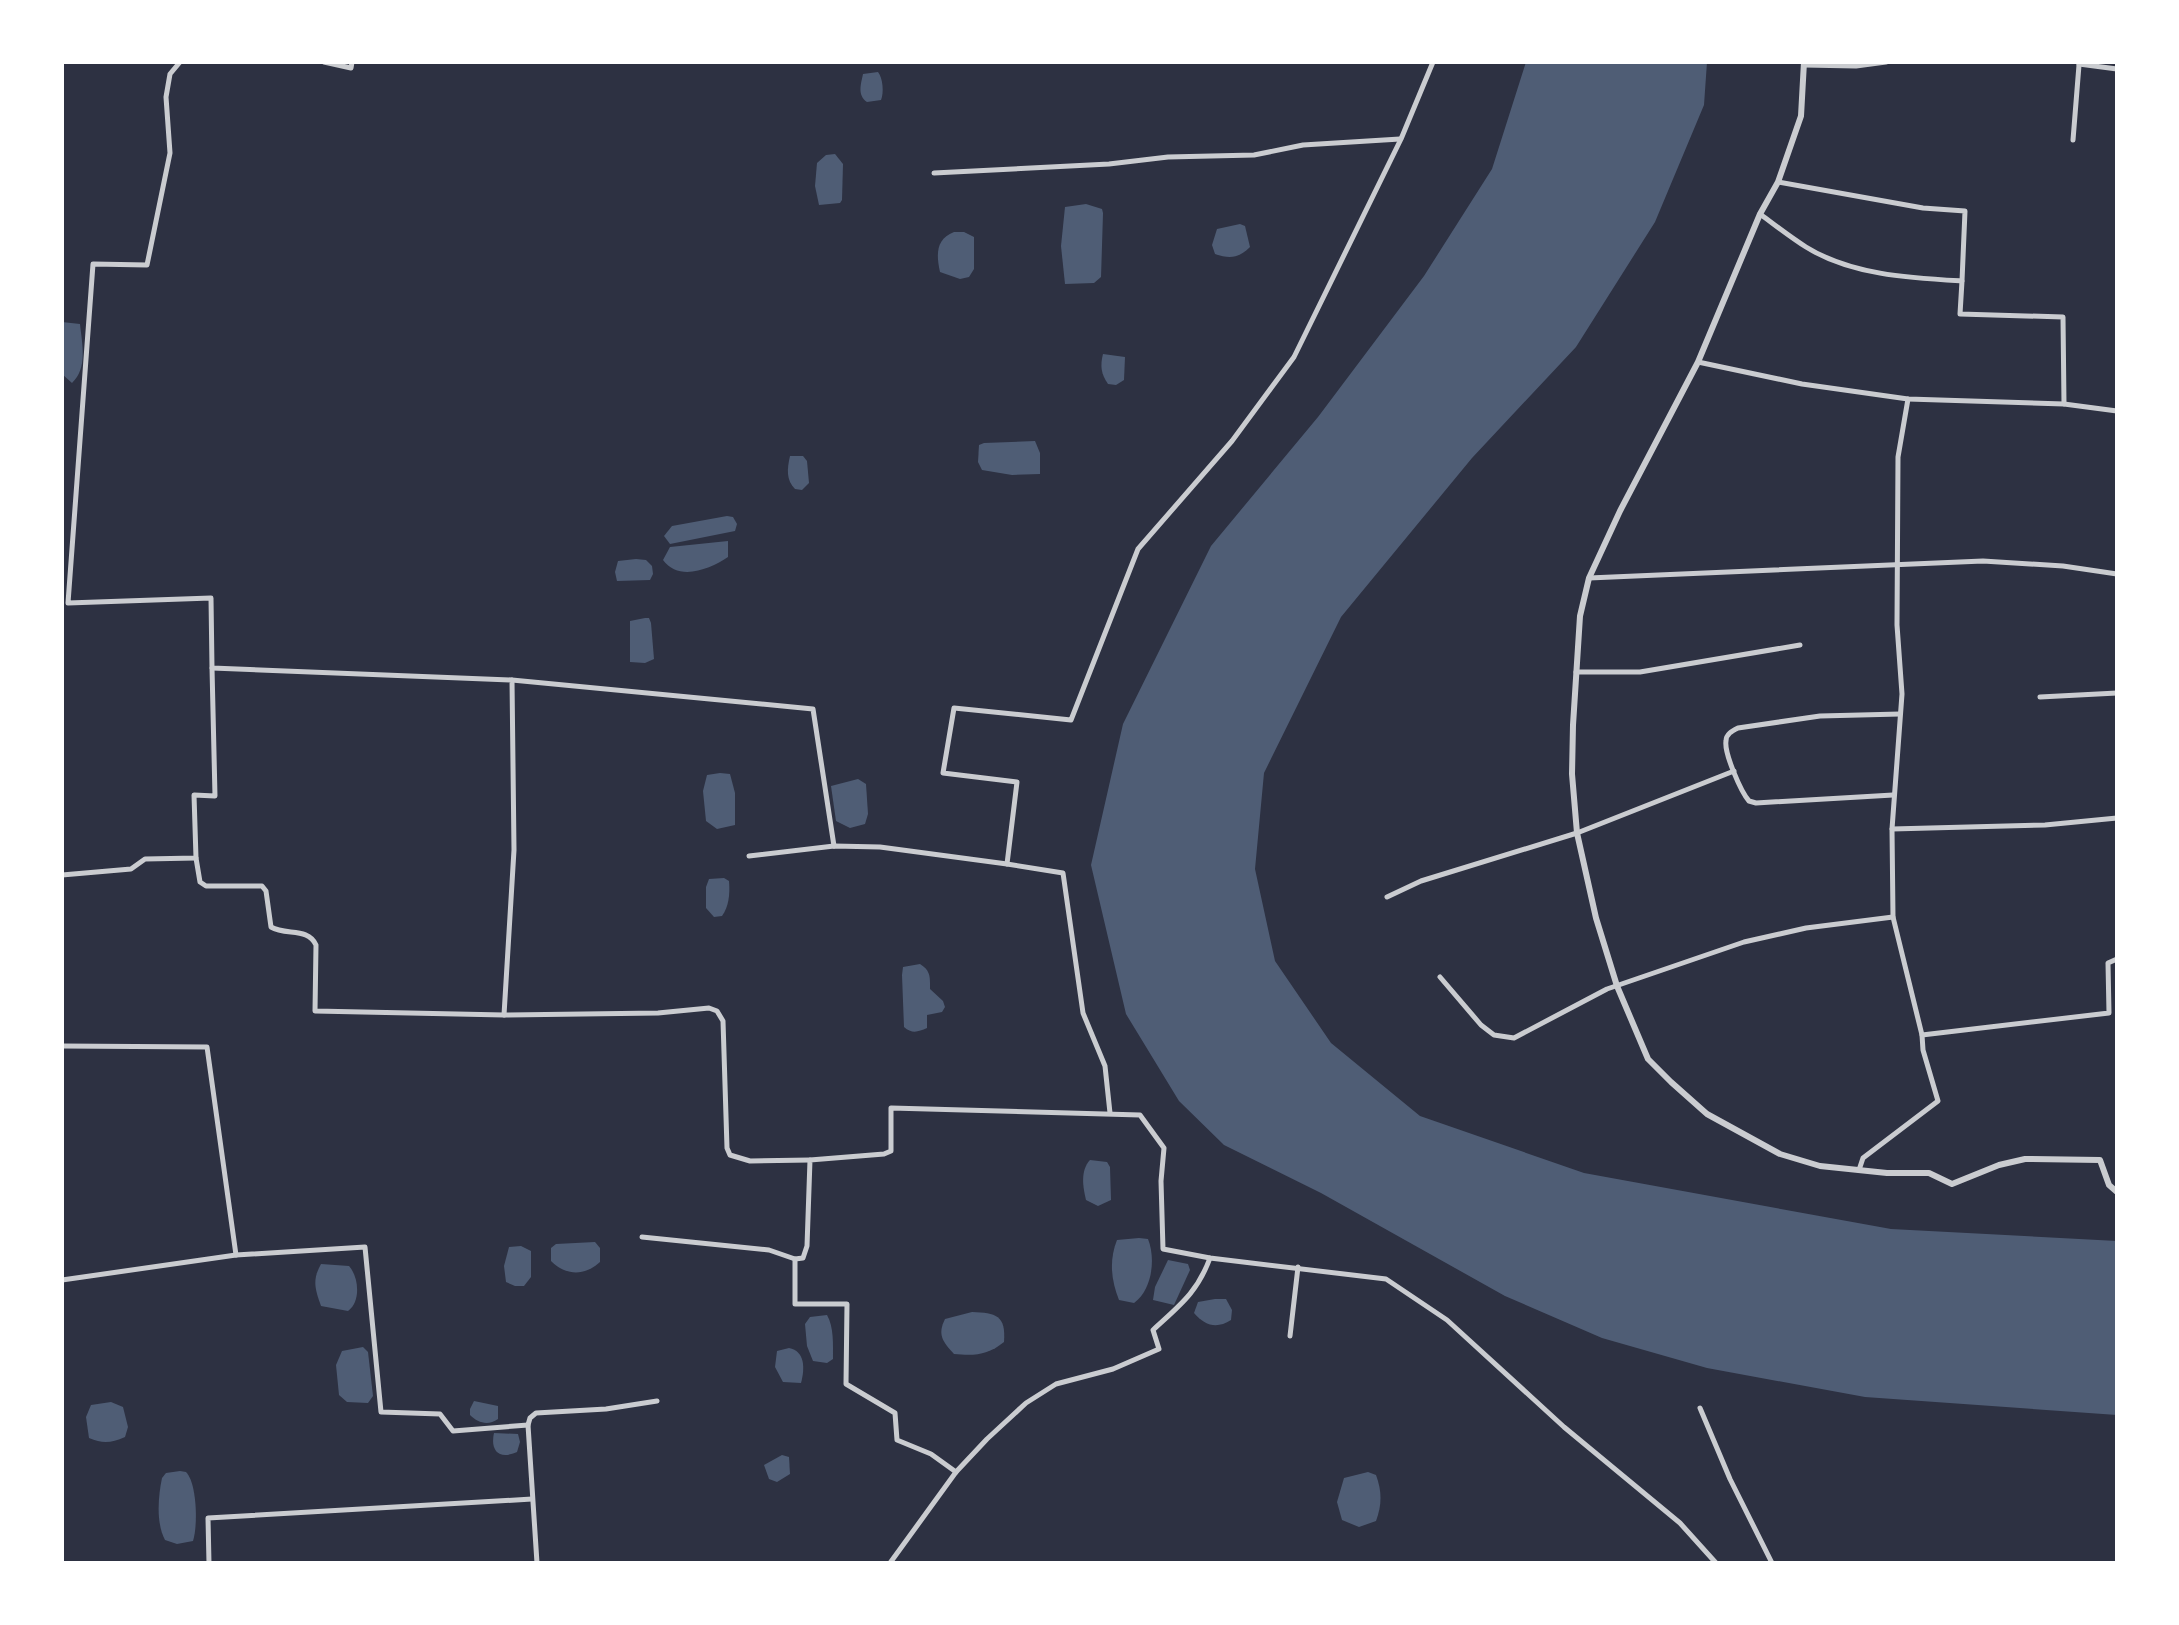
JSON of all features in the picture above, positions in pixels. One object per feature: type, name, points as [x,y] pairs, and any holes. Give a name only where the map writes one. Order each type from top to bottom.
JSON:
[{"type":"street","points":[[180,62],[170,74],[166,97],[170,153],[147,265],[93,264],[68,603],[211,598],[215,796],[194,795],[200,882],[206,886],[262,886],[266,891],[271,927],[309,935],[313,939],[316,945],[315,1011],[504,1015],[658,1013],[709,1008],[717,1011],[723,1021],[727,1148],[730,1155],[750,1161],[884,1154],[891,1151],[891,1108],[1140,1115],[1164,1148],[1161,1181],[1163,1249],[1210,1258],[1386,1279],[1447,1320],[1564,1427],[1680,1523],[1716,1563]]},
{"type":"street","points":[[324,62],[351,68],[352,62]]},
{"type":"street","points":[[1007,864],[1017,782],[943,773],[954,708],[1071,720],[1138,549],[1232,441],[1294,357],[1401,139],[1433,62]]},
{"type":"street","points":[[1886,62],[1856,66],[1804,64],[1801,116],[1778,182],[1760,214],[1698,362],[1620,511],[1589,578],[1580,616],[1576,672],[1572,774],[1577,833],[1596,918],[1617,986],[1648,1059],[1707,1114],[1780,1154],[1820,1166],[1887,1173],[1929,1173],[1952,1184],[1999,1165],[2025,1159],[2100,1160],[2109,1185],[2117,1192]]},
{"type":"street","points":[[2073,140],[2079,64],[2117,69]]},
{"type":"street","points":[[934,173],[1109,164],[1168,157],[1254,155],[1303,145],[1401,139]]},
{"type":"street","points":[[1778,182],[1923,208],[1965,211],[1960,314],[2063,317],[2064,404]]},
{"type":"street","points":[[1760,214],[1808,248],[1844,263],[1899,278],[1962,281]]},
{"type":"street","points":[[1698,362],[1802,384],[1908,399],[2064,404],[2117,411]]},
{"type":"street","points":[[1859,1170],[1863,1158],[1937,1104],[1893,917],[1893,795],[1902,694],[1897,625],[1898,457],[1908,399]]},
{"type":"street","points":[[1589,578],[1983,561],[2063,566],[2117,574]]},
{"type":"street","points":[[1576,672],[1640,672],[1800,645]]},
{"type":"street","points":[[212,668],[512,680],[813,709],[834,846]]},
{"type":"street","points":[[504,1015],[514,850],[512,680]]},
{"type":"street","points":[[2040,697],[2117,693]]},
{"type":"street","points":[[1893,795],[1756,803],[1745,798],[1726,739],[1732,730],[1738,728],[1820,716],[1900,714]]},
{"type":"street","points":[[1387,897],[1421,881],[1577,833],[1734,771]]},
{"type":"street","points":[[1892,829],[2045,825],[2117,818]]},
{"type":"street","points":[[749,856],[834,846],[880,847],[1063,873],[1083,1013],[1105,1066],[1110,1113]]},
{"type":"street","points":[[62,875],[131,869],[145,859],[196,858]]},
{"type":"street","points":[[1440,977],[1481,1025],[1494,1035],[1514,1038],[1607,989],[1744,942],[1806,928],[1893,917]]},
{"type":"street","points":[[1922,1035],[2109,1013],[2108,963],[2117,959]]},
{"type":"street","points":[[62,1046],[207,1047],[236,1255]]},
{"type":"street","points":[[642,1237],[769,1250],[795,1259],[803,1258],[807,1246],[810,1160]]},
{"type":"street","points":[[62,1280],[236,1255],[365,1247],[381,1412],[440,1414],[453,1431],[528,1425]]},
{"type":"street","points":[[890,1563],[956,1472],[1016,1412],[1056,1384],[1113,1369],[1159,1349],[1153,1330],[1181,1308],[1203,1277],[1210,1258]]},
{"type":"street","points":[[795,1259],[795,1304],[847,1304],[846,1384],[895,1413],[897,1440],[931,1454],[956,1472]]},
{"type":"street","points":[[1290,1336],[1298,1267]]},
{"type":"street","points":[[537,1563],[530,1418],[536,1413],[606,1409],[657,1401]]},
{"type":"street","points":[[1700,1408],[1730,1479],[1772,1563]]},
{"type":"street","points":[[209,1563],[208,1518],[532,1499]]},
{"type":"water","points":[[1526,62],[1707,62],[1704,105],[1655,222],[1576,347],[1472,458],[1341,617],[1264,773],[1255,869],[1275,961],[1331,1043],[1420,1116],[1584,1173],[1891,1229],[2117,1241],[2117,1415],[1865,1397],[1707,1368],[1602,1338],[1505,1296],[1321,1193],[1224,1145],[1179,1101],[1126,1014],[1091,865],[1123,724],[1211,546],[1318,417],[1424,276],[1492,169]]},
{"type":"water","points":[[878,72],[882,86],[881,100],[867,102],[861,93],[863,74]]},
{"type":"water","points":[[835,154],[843,164],[842,200],[840,203],[819,205],[815,186],[817,163],[826,155]]},
{"type":"water","points":[[1086,204],[1102,209],[1103,213],[1101,277],[1094,283],[1065,284],[1061,246],[1065,207]]},
{"type":"water","points":[[1240,224],[1245,226],[1250,247],[1234,256],[1215,254],[1212,245],[1217,229]]},
{"type":"water","points":[[954,232],[964,232],[974,237],[974,269],[969,277],[960,279],[940,272],[939,248],[944,239]]},
{"type":"water","points":[[62,322],[80,324],[82,363],[72,383],[62,374]]},
{"type":"water","points":[[1103,354],[1125,357],[1124,380],[1116,385],[1108,384],[1104,377],[1101,366]]},
{"type":"water","points":[[1035,441],[1040,453],[1040,474],[1012,475],[982,470],[978,462],[979,445],[984,443]]},
{"type":"water","points":[[790,456],[803,456],[807,461],[809,483],[802,490],[795,489],[790,482]]},
{"type":"water","points":[[733,517],[737,524],[735,531],[670,544],[664,536],[672,526]]},
{"type":"water","points":[[728,541],[728,557],[704,569],[686,572],[670,567],[663,560],[670,547]]},
{"type":"water","points":[[646,560],[652,566],[650,580],[617,581],[615,572],[618,561]]},
{"type":"water","points":[[649,618],[651,623],[654,659],[645,663],[630,662],[630,621]]},
{"type":"water","points":[[730,774],[735,793],[735,825],[717,829],[706,821],[703,791],[707,775]]},
{"type":"water","points":[[858,779],[866,784],[868,814],[865,824],[850,828],[836,821],[831,786]]},
{"type":"water","points":[[724,878],[729,881],[728,904],[722,916],[714,917],[706,908],[706,887],[709,879]]},
{"type":"water","points":[[920,964],[929,975],[930,989],[945,1007],[942,1012],[927,1015],[927,1028],[912,1031],[904,1027],[902,975],[903,967]]},
{"type":"water","points":[[1090,1160],[1107,1162],[1110,1167],[1111,1200],[1098,1206],[1086,1200],[1084,1190],[1084,1174]]},
{"type":"water","points":[[1148,1239],[1152,1265],[1145,1290],[1134,1303],[1119,1300],[1112,1262],[1117,1240]]},
{"type":"water","points":[[595,1242],[600,1248],[600,1262],[588,1270],[569,1272],[551,1261],[551,1248],[556,1244]]},
{"type":"water","points":[[521,1246],[531,1251],[531,1277],[524,1286],[515,1286],[506,1282],[504,1266],[509,1247]]},
{"type":"water","points":[[1168,1260],[1188,1264],[1190,1270],[1174,1305],[1153,1300],[1155,1287]]},
{"type":"water","points":[[321,1264],[349,1266],[352,1271],[357,1283],[357,1296],[348,1311],[321,1306],[315,1285]]},
{"type":"water","points":[[1226,1299],[1232,1310],[1231,1320],[1221,1325],[1202,1321],[1194,1313],[1198,1302]]},
{"type":"water","points":[[972,1312],[998,1317],[1003,1326],[1004,1342],[981,1354],[954,1354],[942,1338],[945,1319]]},
{"type":"water","points":[[827,1315],[832,1331],[833,1359],[827,1363],[813,1361],[807,1346],[805,1324],[810,1317]]},
{"type":"water","points":[[363,1347],[368,1352],[373,1396],[368,1403],[347,1402],[339,1395],[336,1365],[342,1351]]},
{"type":"water","points":[[789,1348],[801,1356],[801,1383],[783,1382],[775,1367],[777,1351]]},
{"type":"water","points":[[474,1401],[498,1406],[498,1419],[487,1423],[473,1418],[470,1409]]},
{"type":"water","points":[[111,1402],[123,1407],[128,1427],[125,1437],[107,1442],[89,1438],[86,1417],[91,1405]]},
{"type":"water","points":[[494,1433],[518,1434],[520,1442],[517,1452],[505,1455],[497,1452],[493,1445]]},
{"type":"water","points":[[782,1455],[789,1457],[790,1474],[777,1482],[769,1479],[764,1465]]},
{"type":"water","points":[[186,1472],[190,1478],[196,1505],[196,1525],[193,1541],[177,1544],[165,1540],[160,1526],[159,1501],[162,1478],[166,1473]]},
{"type":"water","points":[[1368,1472],[1376,1475],[1378,1481],[1379,1509],[1376,1521],[1359,1527],[1342,1520],[1337,1502],[1344,1478]]}]
